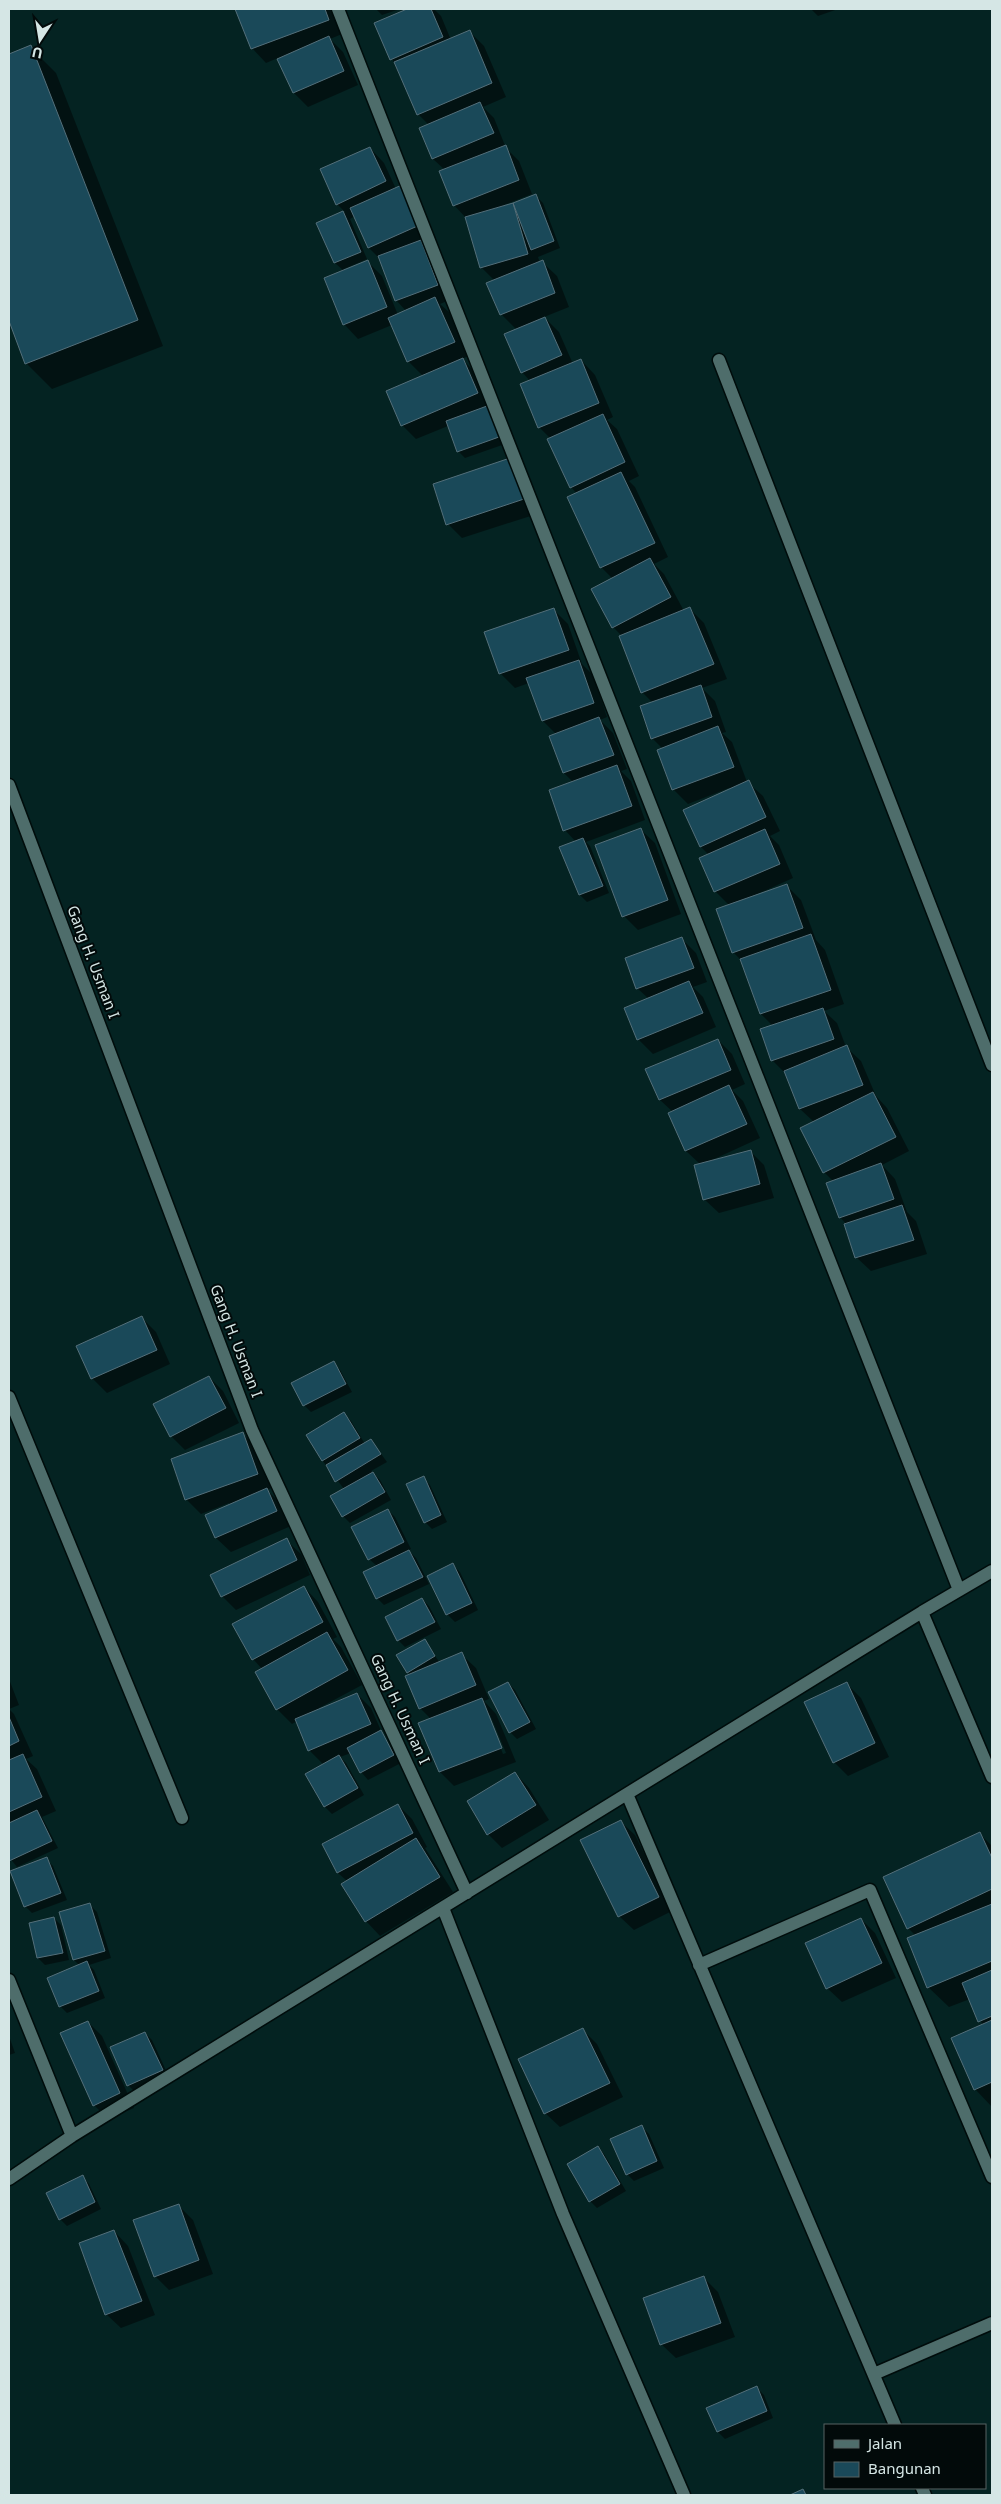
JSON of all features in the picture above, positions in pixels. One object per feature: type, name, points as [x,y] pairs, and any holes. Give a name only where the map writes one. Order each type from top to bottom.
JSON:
[{"type":"street","points":[[338,9],[960,1590]]},
{"type":"street","points":[[718,360],[992,1065]]},
{"type":"street","name":"Gang H. Usman I","points":[[9,785],[252,1430],[467,1893]]},
{"type":"street","points":[[9,1397],[182,1818]]},
{"type":"street","points":[[9,2178],[72,2136],[922,1612],[992,1571]]},
{"type":"street","points":[[922,1612],[992,1777]]},
{"type":"street","points":[[627,1794],[896,2424]]},
{"type":"street","points":[[699,1965],[870,1890],[992,2177]]},
{"type":"street","points":[[443,1908],[563,2214],[684,2495]]},
{"type":"street","points":[[9,1980],[72,2136]]},
{"type":"street","points":[[874,2374],[992,2323]]},
{"type":"building","points":[[235,9],[325,9],[329,20],[251,49]]},
{"type":"building","points":[[407,9],[431,9],[443,37],[390,60],[374,23]]},
{"type":"building","points":[[470,30],[492,83],[417,115],[394,62]]},
{"type":"building","points":[[329,36],[344,71],[293,93],[277,59]]},
{"type":"building","points":[[31,45],[138,320],[25,364],[9,321],[9,54]]},
{"type":"building","points":[[480,102],[494,133],[432,159],[419,128]]},
{"type":"building","points":[[506,145],[519,180],[453,206],[439,171]]},
{"type":"building","points":[[370,147],[386,181],[336,205],[320,169]]},
{"type":"building","points":[[404,184],[422,224],[368,248],[350,208]]},
{"type":"building","points":[[536,194],[554,241],[531,250],[513,203]]},
{"type":"building","points":[[513,203],[528,254],[480,268],[465,217]]},
{"type":"building","points":[[343,211],[361,252],[334,263],[316,223]]},
{"type":"building","points":[[421,240],[438,285],[395,301],[378,256]]},
{"type":"building","points":[[368,260],[387,307],[343,325],[324,278]]},
{"type":"building","points":[[543,260],[555,293],[500,315],[486,283]]},
{"type":"building","points":[[435,297],[455,342],[407,362],[388,318]]},
{"type":"building","points":[[545,317],[562,355],[521,373],[504,334]]},
{"type":"building","points":[[463,358],[478,393],[401,426],[386,391]]},
{"type":"building","points":[[581,359],[599,403],[538,428],[520,384]]},
{"type":"building","points":[[487,406],[499,437],[457,452],[446,421]]},
{"type":"building","points":[[603,414],[625,462],[570,488],[547,439]]},
{"type":"building","points":[[513,457],[527,498],[446,525],[433,484]]},
{"type":"building","points":[[621,472],[655,543],[600,568],[567,497]]},
{"type":"building","points":[[650,558],[671,597],[612,628],[591,589]]},
{"type":"building","points":[[690,607],[714,664],[641,693],[619,636]]},
{"type":"building","points":[[554,608],[569,650],[499,674],[484,632]]},
{"type":"building","points":[[579,660],[594,703],[542,721],[526,678]]},
{"type":"building","points":[[701,685],[712,717],[651,739],[640,706]]},
{"type":"building","points":[[599,717],[614,755],[563,773],[549,736]]},
{"type":"building","points":[[718,726],[734,767],[672,790],[657,750]]},
{"type":"building","points":[[617,765],[632,806],[563,831],[549,790]]},
{"type":"building","points":[[749,780],[766,817],[700,847],[683,810]]},
{"type":"building","points":[[641,828],[668,900],[622,917],[595,845]]},
{"type":"building","points":[[765,829],[780,864],[714,892],[699,858]]},
{"type":"building","points":[[583,838],[603,886],[579,895],[559,847]]},
{"type":"building","points":[[787,884],[803,928],[732,953],[716,909]]},
{"type":"building","points":[[811,934],[831,990],[760,1014],[740,959]]},
{"type":"building","points":[[682,937],[694,968],[636,989],[625,958]]},
{"type":"building","points":[[689,981],[703,1013],[637,1040],[624,1008]]},
{"type":"building","points":[[823,1008],[834,1039],[771,1061],[760,1029]]},
{"type":"building","points":[[718,1039],[731,1070],[659,1100],[645,1069]]},
{"type":"building","points":[[847,1045],[863,1085],[799,1109],[784,1071]]},
{"type":"building","points":[[729,1085],[747,1124],[685,1151],[668,1113]]},
{"type":"building","points":[[873,1092],[896,1137],[823,1173],[800,1128]]},
{"type":"building","points":[[751,1150],[760,1184],[703,1200],[694,1165]]},
{"type":"building","points":[[881,1163],[894,1199],[839,1218],[826,1183]]},
{"type":"building","points":[[902,1205],[914,1240],[855,1258],[844,1224]]},
{"type":"building","points":[[142,1316],[157,1350],[91,1379],[76,1346]]},
{"type":"building","points":[[334,1361],[346,1384],[303,1406],[291,1383]]},
{"type":"building","points":[[209,1376],[226,1408],[170,1437],[153,1404]]},
{"type":"building","points":[[344,1412],[360,1438],[322,1461],[306,1435]]},
{"type":"building","points":[[243,1432],[258,1474],[185,1500],[171,1459]]},
{"type":"building","points":[[371,1439],[381,1454],[335,1482],[326,1465]]},
{"type":"building","points":[[373,1472],[385,1492],[342,1517],[330,1496]]},
{"type":"building","points":[[424,1476],[441,1515],[424,1523],[406,1484]]},
{"type":"building","points":[[267,1488],[277,1511],[215,1538],[205,1515]]},
{"type":"building","points":[[388,1509],[404,1542],[368,1560],[351,1527]]},
{"type":"building","points":[[287,1538],[297,1560],[221,1597],[210,1575]]},
{"type":"building","points":[[409,1550],[423,1577],[376,1599],[363,1572]]},
{"type":"building","points":[[453,1563],[472,1603],[446,1615],[427,1576]]},
{"type":"building","points":[[304,1586],[323,1622],[252,1660],[232,1624]]},
{"type":"building","points":[[422,1598],[435,1622],[397,1641],[385,1617]]},
{"type":"building","points":[[327,1632],[348,1670],[276,1710],[255,1672]]},
{"type":"building","points":[[425,1639],[435,1656],[407,1673],[396,1655]]},
{"type":"building","points":[[462,1652],[476,1685],[419,1709],[405,1676]]},
{"type":"building","points":[[508,1682],[530,1722],[509,1733],[488,1692]]},
{"type":"building","points":[[847,1682],[875,1743],[833,1763],[804,1702]]},
{"type":"building","points":[[357,1693],[371,1724],[308,1751],[295,1719]]},
{"type":"building","points":[[482,1698],[502,1748],[439,1772],[418,1723]]},
{"type":"building","points":[[9,1717],[19,1741],[9,1746]]},
{"type":"building","points":[[381,1730],[394,1755],[360,1773],[347,1748]]},
{"type":"building","points":[[23,1754],[42,1797],[9,1812],[9,1760]]},
{"type":"building","points":[[339,1755],[358,1788],[324,1807],[305,1774]]},
{"type":"building","points":[[515,1772],[536,1805],[487,1835],[467,1801]]},
{"type":"building","points":[[398,1804],[413,1833],[337,1873],[322,1844]]},
{"type":"building","points":[[37,1810],[52,1841],[9,1861],[9,1823]]},
{"type":"building","points":[[621,1820],[659,1897],[618,1917],[580,1840]]},
{"type":"building","points":[[980,1832],[992,1858],[992,1889],[907,1929],[883,1877]]},
{"type":"building","points":[[416,1838],[440,1877],[365,1922],[341,1884]]},
{"type":"building","points":[[47,1857],[61,1893],[24,1907],[10,1871]]},
{"type":"building","points":[[90,1903],[105,1951],[73,1960],[59,1912]]},
{"type":"building","points":[[992,1904],[992,1961],[927,1988],[907,1938]]},
{"type":"building","points":[[54,1917],[63,1953],[37,1958],[29,1923]]},
{"type":"building","points":[[861,1918],[882,1963],[826,1989],[805,1943]]},
{"type":"building","points":[[87,1961],[99,1991],[59,2007],[47,1978]]},
{"type":"building","points":[[992,1970],[992,2016],[978,2022],[962,1983]]},
{"type":"building","points":[[992,2020],[992,2082],[974,2090],[951,2038]]},
{"type":"building","points":[[88,2021],[120,2093],[93,2106],[60,2033]]},
{"type":"building","points":[[583,2028],[610,2083],[544,2114],[518,2059]]},
{"type":"building","points":[[145,2032],[163,2070],[127,2086],[110,2047]]},
{"type":"building","points":[[642,2125],[657,2161],[626,2175],[610,2139]]},
{"type":"building","points":[[598,2146],[620,2184],[589,2202],[567,2164]]},
{"type":"building","points":[[83,2175],[95,2202],[59,2220],[46,2193]]},
{"type":"building","points":[[179,2204],[199,2260],[154,2277],[133,2220]]},
{"type":"building","points":[[114,2230],[142,2301],[105,2315],[79,2243]]},
{"type":"building","points":[[704,2276],[721,2323],[660,2345],[643,2298]]},
{"type":"building","points":[[757,2386],[767,2411],[717,2432],[706,2408]]},
{"type":"building","points":[[803,2489],[806,2495],[790,2495]]}]
